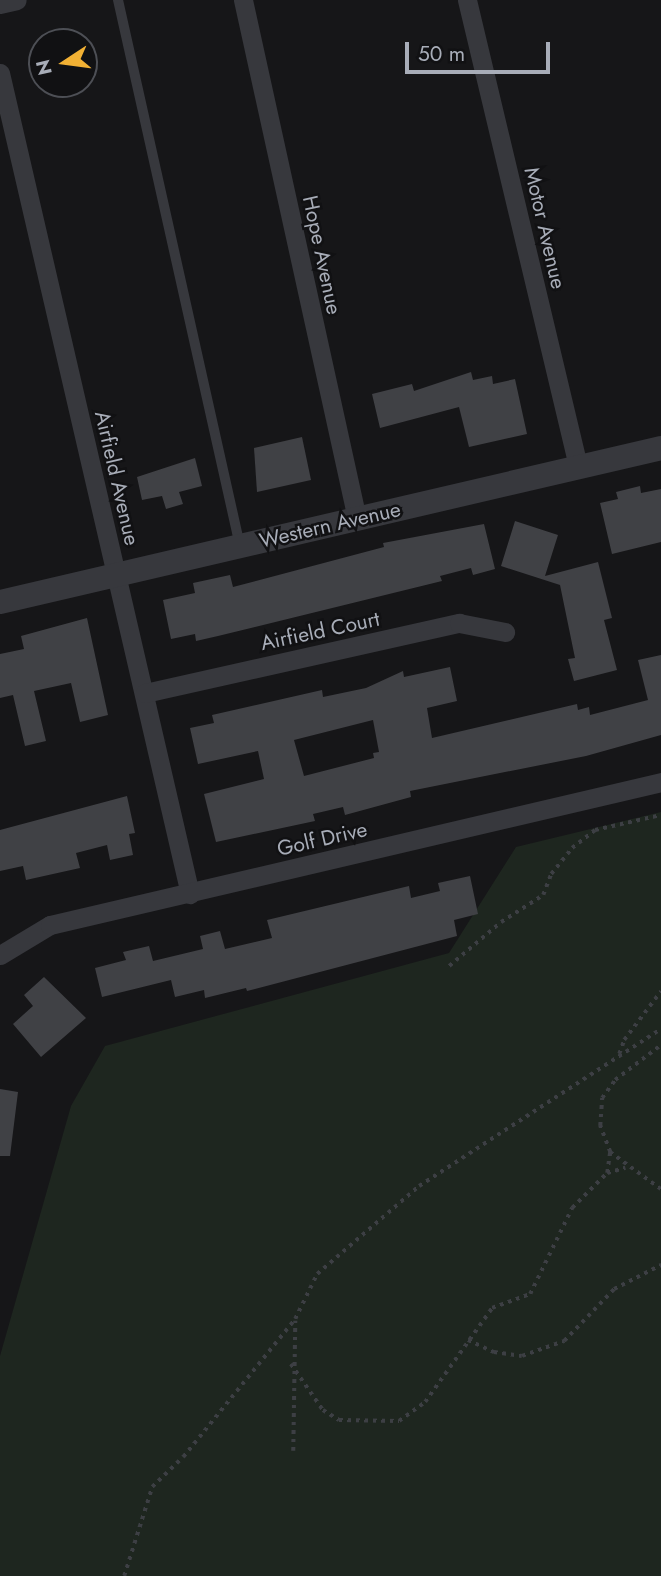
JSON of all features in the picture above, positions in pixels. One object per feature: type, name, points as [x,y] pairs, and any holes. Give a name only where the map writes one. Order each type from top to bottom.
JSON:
[{"type":"street","points":[[0,4],[17,0]]},
{"type":"street","name":"Hope Avenue","points":[[243,0],[357,519]]},
{"type":"street","name":"Motor Avenue","points":[[467,0],[578,467]]},
{"type":"street","name":"Airfield Avenue","points":[[0,73],[190,894]]},
{"type":"street","name":"Western Avenue","points":[[0,603],[661,448]]},
{"type":"street","name":"Airfield Court","points":[[145,693],[459,623],[505,632]]},
{"type":"street","name":"Golf Drive","points":[[0,955],[50,925],[661,782]]},
{"type":"lane","points":[[118,0],[240,546]]},
{"type":"path","points":[[449,966],[500,922],[543,895],[551,874],[572,848],[595,830],[661,815]]},
{"type":"path","points":[[618,1056],[624,1040],[661,991]]},
{"type":"path","points":[[124,1576],[152,1487],[183,1457],[295,1319],[317,1274],[419,1186],[661,1029]]},
{"type":"path","points":[[661,1045],[615,1080],[602,1098],[600,1126],[611,1152],[626,1168],[661,1189]]},
{"type":"path","points":[[607,1173],[611,1152]]},
{"type":"path","points":[[291,1364],[323,1410],[339,1420],[399,1420],[425,1402],[492,1308],[530,1294],[572,1208],[607,1173],[626,1168]]},
{"type":"path","points":[[468,1340],[494,1352],[522,1356],[564,1341],[614,1289],[661,1265]]},
{"type":"path","points":[[293,1451],[291,1364],[295,1319]]},
{"type":"shaded area","points":[[661,812],[661,1576],[0,1576],[0,1356],[71,1106],[105,1046],[449,953],[516,847]]},
{"type":"building","points":[[471,372],[473,380],[492,376],[493,384],[515,379],[527,434],[469,447],[459,407],[380,428],[372,394],[412,384],[414,391]]},
{"type":"building","points":[[302,437],[311,480],[257,492],[254,448]]},
{"type":"building","points":[[195,458],[202,486],[179,492],[183,504],[166,509],[162,496],[142,500],[137,477]]},
{"type":"building","points":[[640,486],[641,493],[661,489],[661,542],[612,554],[600,503],[618,499],[616,492]]},
{"type":"building","points":[[515,521],[558,535],[545,576],[598,562],[612,618],[604,620],[617,670],[574,681],[568,659],[575,658],[560,585],[501,566]]},
{"type":"building","points":[[484,524],[495,569],[473,575],[471,568],[440,576],[442,581],[196,641],[195,634],[171,639],[163,600],[195,593],[193,583],[230,575],[233,587],[384,547],[383,543]]},
{"type":"building","points":[[87,618],[108,715],[80,722],[71,683],[34,691],[46,741],[25,746],[13,695],[0,698],[0,654],[24,649],[21,636]]},
{"type":"building","points":[[661,655],[661,735],[586,756],[410,791],[411,797],[345,815],[343,807],[313,814],[315,821],[216,842],[204,794],[264,779],[258,751],[198,764],[190,728],[214,723],[212,715],[322,690],[323,697],[366,688],[403,671],[404,677],[450,667],[457,701],[427,708],[432,738],[577,704],[578,710],[589,707],[590,715],[648,700],[638,660]],"holes":[[[373,720],[379,752],[373,753],[374,758],[304,776],[294,740]]]},
{"type":"building","points":[[127,796],[135,833],[129,834],[133,855],[110,860],[107,845],[76,853],[80,868],[26,880],[23,866],[0,871],[0,830]]},
{"type":"building","points":[[470,876],[478,914],[454,920],[457,936],[247,991],[246,988],[205,998],[204,990],[175,997],[171,980],[102,997],[95,968],[126,960],[123,952],[149,946],[153,961],[203,949],[200,936],[220,931],[225,949],[272,938],[267,920],[409,886],[411,898],[440,891],[438,883]]},
{"type":"building","points":[[44,977],[86,1018],[41,1057],[13,1024],[33,1006],[24,995]]},
{"type":"building","points":[[0,1089],[18,1092],[10,1156],[0,1156]]}]
